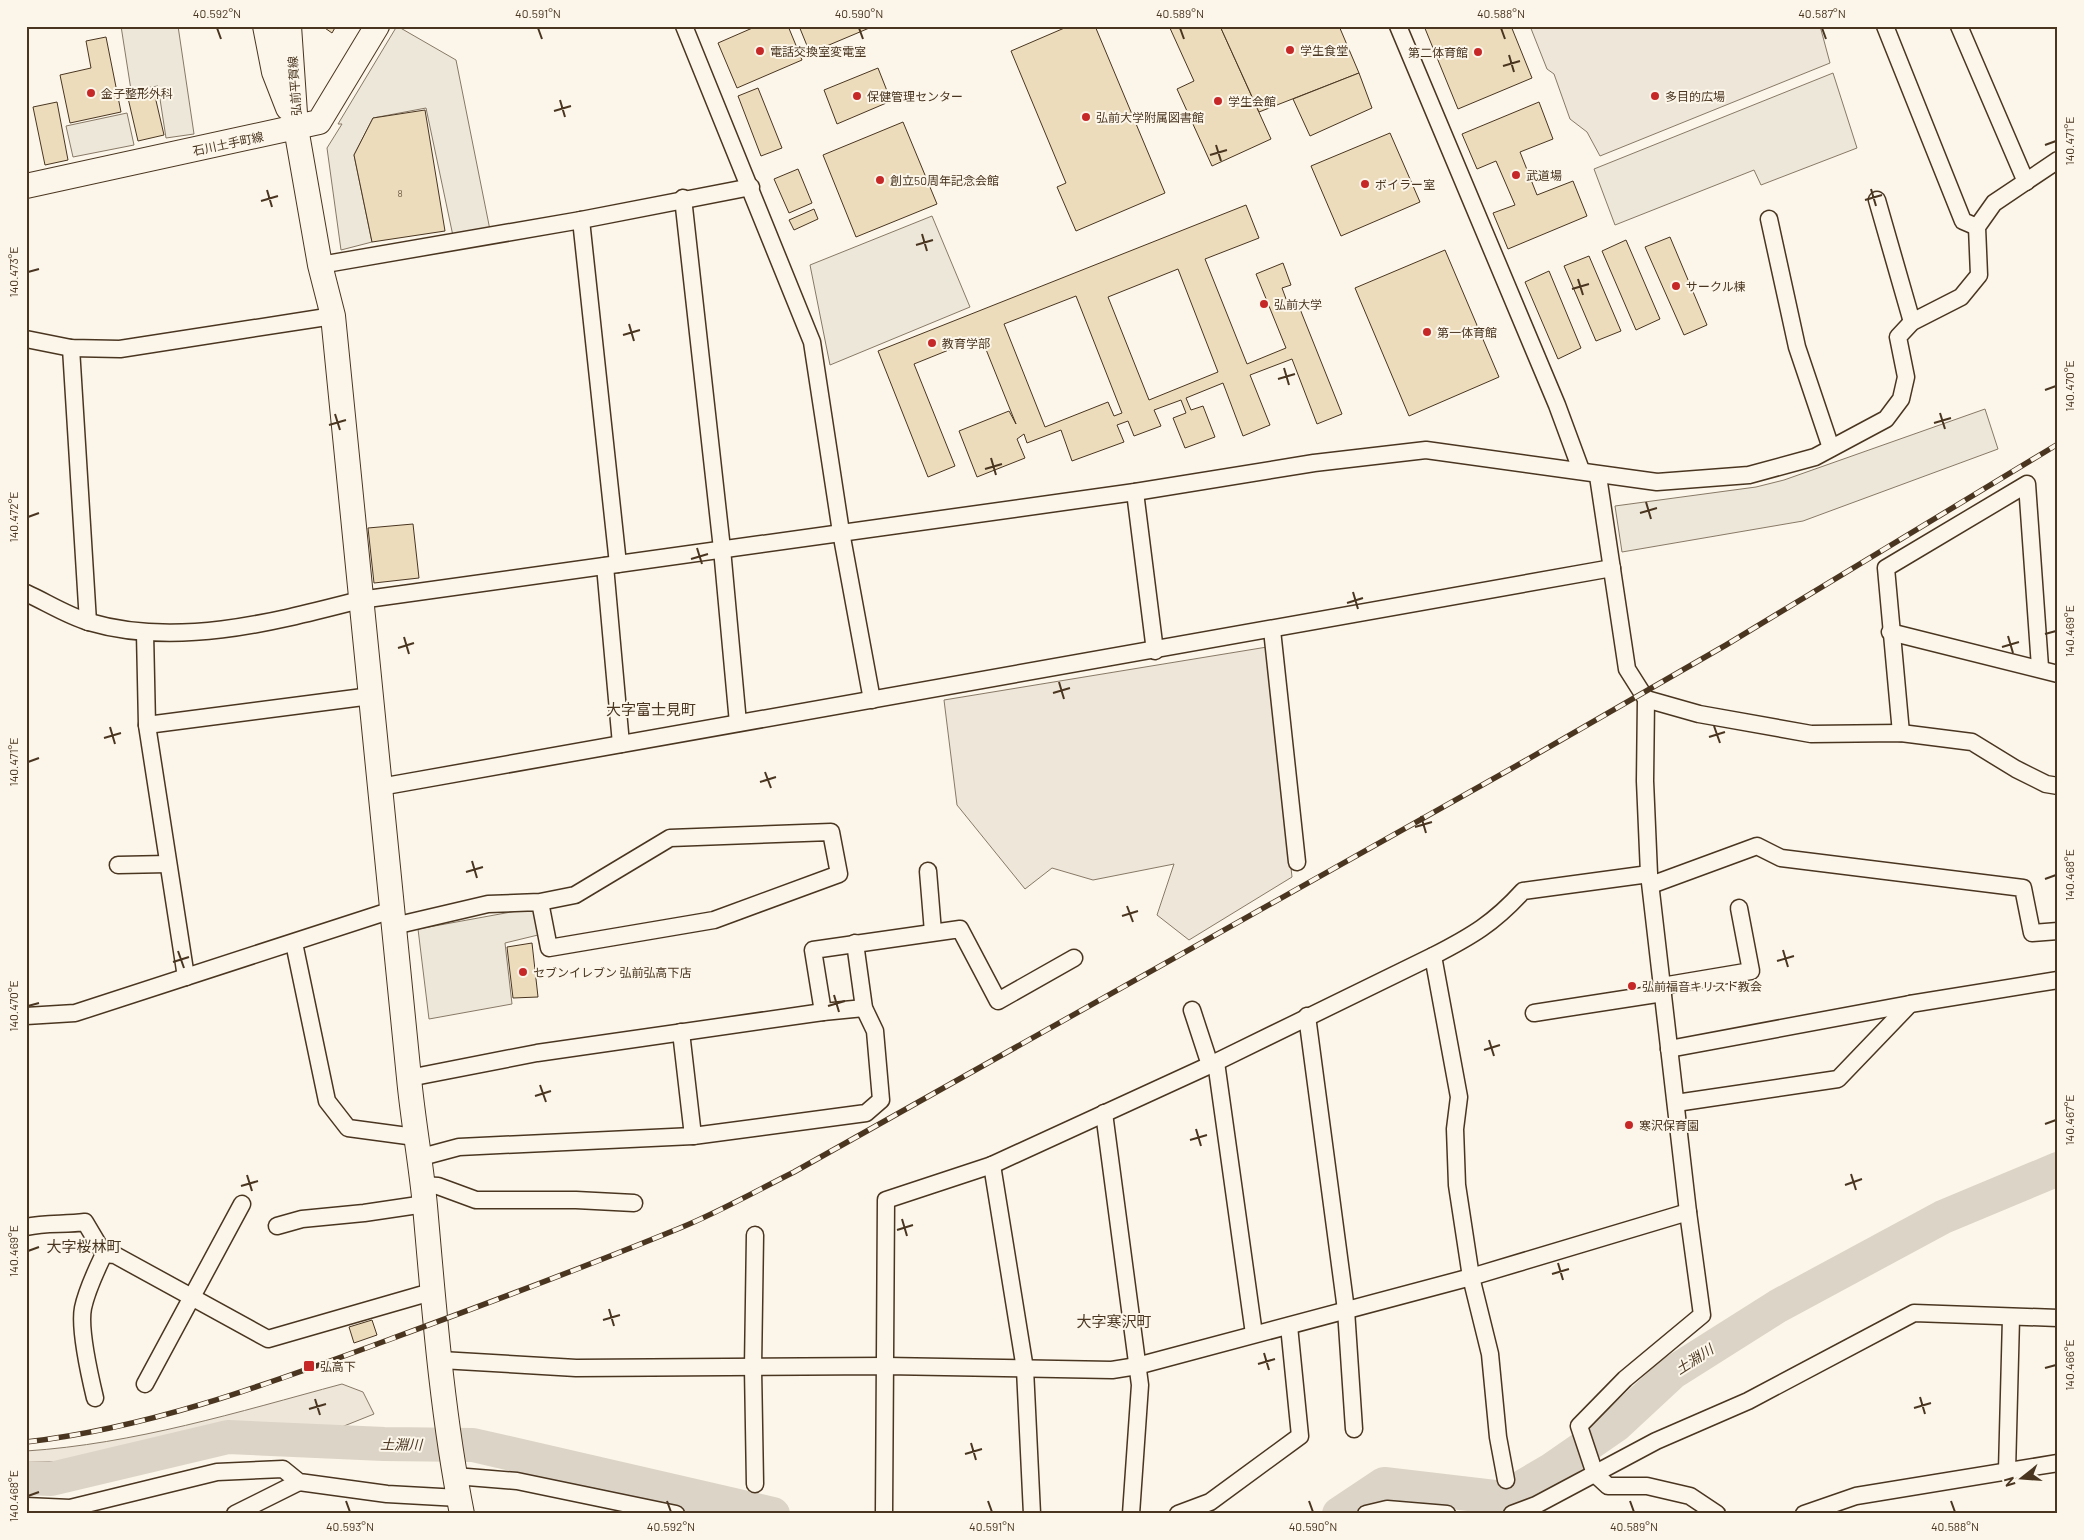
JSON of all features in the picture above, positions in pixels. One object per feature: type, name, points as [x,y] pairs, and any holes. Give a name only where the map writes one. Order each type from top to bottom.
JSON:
[{"type":"street","name":"弘前平賀線","points":[[265,26],[274,72],[296,128]]},
{"type":"street","name":"弘前平賀線","points":[[289,26],[296,128]]},
{"type":"street","name":"石川土手町線","points":[[26,186],[319,122],[377,26]]},
{"type":"street","points":[[684,26],[751,187],[812,342],[841,532],[872,700]]},
{"type":"street","points":[[1398,26],[1557,405],[1581,470]]},
{"type":"street","points":[[1884,26],[1963,221],[1977,227]]},
{"type":"street","points":[[1960,26],[2026,182]]},
{"type":"street","points":[[296,128],[320,265],[332,316],[408,1078],[423,1195],[431,1292],[458,1488]]},
{"type":"street","points":[[26,593],[88,622],[145,633],[193,632],[289,618],[360,600],[1135,492],[1314,463],[1426,450],[1581,470],[1598,476],[1657,482],[1749,475],[1815,456],[1886,419],[1901,399],[1906,377],[1898,337],[1912,322],[1961,297],[1979,275],[1977,227],[1994,203],[2058,160]]},
{"type":"street","points":[[320,265],[581,220],[683,198],[751,187]]},
{"type":"street","points":[[683,198],[722,549],[738,723]]},
{"type":"street","points":[[1877,200],[1912,322]]},
{"type":"street","points":[[1769,219],[1797,346],[1831,448]]},
{"type":"street","points":[[581,220],[611,565],[621,744]]},
{"type":"street","points":[[26,339],[71,348],[120,349],[332,316]]},
{"type":"street","points":[[71,348],[88,622]]},
{"type":"street","points":[[1598,476],[1627,669],[1646,698],[1645,781],[1650,879],[1688,1212],[1702,1315],[1625,1379],[1578,1426],[1594,1467],[1608,1486],[1647,1486],[1690,1496],[1717,1514]]},
{"type":"street","points":[[1901,733],[1890,632],[1886,568],[2026,484],[2040,667]]},
{"type":"street","points":[[1135,492],[1156,651]]},
{"type":"street","points":[[380,787],[1156,651],[1612,568]]},
{"type":"street","points":[[1272,630],[1297,862]]},
{"type":"street","points":[[1890,632],[2040,667],[2058,674]]},
{"type":"street","points":[[145,633],[147,725],[186,977]]},
{"type":"street","points":[[147,725],[371,696]]},
{"type":"street","points":[[1646,698],[1699,714],[1811,734],[1901,733],[1972,742],[2016,769],[2046,784],[2058,786]]},
{"type":"street","points":[[26,1016],[75,1013],[294,943],[393,918],[488,904],[540,902],[575,895],[670,838],[831,832],[839,874],[714,920],[549,948],[540,902]]},
{"type":"street","points":[[884,1514],[886,1200],[992,1165],[1213,1063],[1468,939],[1501,916],[1523,891],[1650,879],[1757,846],[1781,858],[2023,888],[2032,933],[2058,931]]},
{"type":"street","points":[[118,865],[168,864]]},
{"type":"street","points":[[928,871],[933,932]]},
{"type":"street","points":[[1534,1013],[1662,990],[1752,971],[1739,908]]},
{"type":"street","points":[[822,1012],[813,950],[960,929],[998,1001],[1074,958]]},
{"type":"street","points":[[294,943],[327,1101],[348,1128],[416,1147],[459,1147],[693,1136],[866,1113],[881,1100],[875,1031],[864,1008],[855,943]]},
{"type":"street","points":[[1433,956],[1459,1097],[1455,1129],[1457,1185],[1471,1277],[1490,1354],[1498,1438],[1506,1480]]},
{"type":"street","points":[[1669,1049],[1910,1004],[2058,980]]},
{"type":"street","points":[[1676,1103],[1838,1079],[1910,1004]]},
{"type":"street","points":[[408,1078],[537,1053],[822,1012],[864,1008]]},
{"type":"street","points":[[1192,1010],[1213,1063],[1254,1334]]},
{"type":"street","points":[[1307,1016],[1346,1310],[1354,1429]]},
{"type":"street","points":[[681,1032],[693,1136]]},
{"type":"street","points":[[1104,1113],[1140,1385],[1132,1514]]},
{"type":"street","points":[[992,1165],[1025,1369],[1032,1514]]},
{"type":"street","points":[[277,1226],[302,1219],[364,1213],[423,1195],[438,1186],[476,1200],[576,1200],[634,1203]]},
{"type":"street","points":[[145,1384],[242,1204]]},
{"type":"street","points":[[441,1360],[576,1368],[886,1366],[1112,1370],[1137,1366],[1471,1277],[1688,1212]]},
{"type":"street","points":[[26,1227],[37,1224],[65,1225],[85,1222],[104,1254]]},
{"type":"street","points":[[755,1235],[753,1368],[755,1484]]},
{"type":"street","points":[[104,1254],[115,1255],[268,1339],[431,1292]]},
{"type":"street","points":[[95,1398],[87,1363],[82,1310],[95,1272],[104,1254]]},
{"type":"street","points":[[1512,1514],[1536,1505],[1594,1467],[1756,1397],[1914,1313],[2011,1318],[2058,1318]]},
{"type":"street","points":[[2007,1471],[2011,1318]]},
{"type":"street","points":[[1178,1514],[1210,1502],[1300,1436],[1289,1326]]},
{"type":"street","points":[[1804,1514],[1856,1496],[2058,1463]]},
{"type":"street","points":[[26,1506],[70,1508],[217,1472],[283,1468],[299,1482],[387,1494],[517,1481],[676,1514]]},
{"type":"street","points":[[235,1514],[299,1482]]},
{"type":"street","points":[[1366,1514],[1387,1509],[1446,1514]]},
{"type":"shaded area","points":[[121,26],[178,26],[194,134],[166,138],[158,86],[131,90]]},
{"type":"shaded area","points":[[397,26],[456,60],[490,230],[453,236],[426,108],[373,118],[354,155],[372,242],[341,250],[327,148],[342,124],[338,124]]},
{"type":"shaded area","name":"多目的広場","points":[[1530,26],[1820,26],[1830,63],[1600,156],[1587,132],[1570,119],[1554,74],[1547,69]]},
{"type":"shaded area","points":[[1833,73],[1857,148],[1761,185],[1754,170],[1615,225],[1594,169]]},
{"type":"shaded area","points":[[127,113],[134,145],[73,157],[66,126]]},
{"type":"shaded area","points":[[932,216],[970,307],[830,365],[810,265]]},
{"type":"shaded area","points":[[1985,409],[1998,449],[1803,521],[1622,552],[1615,506],[1756,487],[1784,480]]},
{"type":"shaded area","points":[[1267,647],[1292,877],[1189,940],[1157,915],[1174,864],[1093,880],[1052,868],[1025,889],[957,805],[944,700]]},
{"type":"shaded area","points":[[533,908],[538,935],[505,943],[512,1004],[429,1019],[418,929]]},
{"type":"shaded area","points":[[342,1384],[363,1392],[374,1414],[339,1428],[217,1432],[118,1454],[65,1462],[26,1462],[26,1451],[106,1442],[146,1434],[225,1416]]},
{"type":"building","points":[[322,26],[336,26],[332,33]]},
{"type":"building","name":"電話交換室変電室","points":[[757,26],[788,26],[802,60],[737,88],[718,43]]},
{"type":"building","points":[[799,26],[874,26],[810,53]]},
{"type":"building","name":"弘前大学附属図書館","points":[[1069,26],[1095,26],[1165,193],[1076,231],[1057,187],[1066,183],[1011,51]]},
{"type":"building","name":"学生会館","points":[[1169,26],[1220,26],[1271,139],[1212,166],[1177,89],[1194,81]]},
{"type":"building","name":"学生食堂","points":[[1220,26],[1339,26],[1359,73],[1259,112]]},
{"type":"building","name":"第二体育館","points":[[1424,26],[1511,26],[1532,78],[1458,109]]},
{"type":"building","name":"金子整形外科","points":[[106,37],[121,112],[70,123],[60,75],[91,68],[86,41]]},
{"type":"building","name":"保健管理センター","points":[[878,68],[891,101],[837,124],[824,90]]},
{"type":"building","points":[[1359,73],[1372,108],[1310,136],[1293,99]]},
{"type":"building","points":[[758,88],[782,148],[761,156],[738,96]]},
{"type":"building","points":[[154,92],[164,135],[138,141],[128,98]]},
{"type":"building","points":[[57,102],[68,160],[45,165],[33,107]]},
{"type":"building","name":"武道場","points":[[1539,102],[1553,139],[1520,152],[1537,195],[1573,181],[1587,216],[1508,249],[1493,213],[1515,205],[1496,161],[1477,169],[1462,134]]},
{"type":"building","points":[[425,110],[445,231],[372,242],[354,155],[373,118]]},
{"type":"building","name":"創立50周年記念会館","points":[[903,122],[937,204],[856,237],[823,155]]},
{"type":"building","name":"ボイラー室","points":[[1390,133],[1420,202],[1341,236],[1311,166]]},
{"type":"building","points":[[798,169],[812,203],[789,213],[774,179]]},
{"type":"building","name":"教育学部","points":[[1246,205],[1259,238],[1205,259],[1247,364],[1286,348],[1256,274],[1283,263],[1291,285],[1282,288],[1289,307],[1298,304],[1342,414],[1317,424],[1292,359],[1250,375],[1270,425],[1243,436],[1223,383],[1186,398],[1191,410],[1203,406],[1215,437],[1185,448],[1173,418],[1186,413],[1181,400],[1154,410],[1161,426],[1134,436],[1128,421],[1117,425],[1124,442],[1072,461],[1061,430],[1027,443],[1024,434],[1017,439],[1025,458],[977,477],[959,431],[1009,411],[1016,424],[981,337],[914,364],[955,466],[928,477],[878,351]],"holes":[[[1178,269],[1218,372],[1149,400],[1108,297]],[[1076,296],[1122,413],[1114,416],[1108,402],[1045,427],[1004,324]]]},
{"type":"building","points":[[814,209],[818,219],[794,230],[789,220]]},
{"type":"building","name":"サークル棟","points":[[1670,237],[1707,325],[1684,335],[1645,247]]},
{"type":"building","name":"サークル棟","points":[[1626,240],[1660,319],[1636,330],[1602,251]]},
{"type":"building","name":"第一体育館","points":[[1445,250],[1499,377],[1409,416],[1355,288]]},
{"type":"building","points":[[1589,256],[1621,331],[1596,341],[1564,266]]},
{"type":"building","points":[[1549,271],[1581,348],[1558,359],[1525,282]]},
{"type":"building","points":[[413,524],[419,578],[374,583],[368,528]]},
{"type":"building","name":"セブンイレブン 弘前弘高下店","points":[[532,943],[538,997],[513,998],[507,947]]},
{"type":"building","points":[[372,1320],[377,1335],[354,1343],[349,1327]]},
{"type":"waterway","name":"土淵川","points":[[1339,1514],[1384,1484],[1503,1498],[1551,1470],[1616,1425],[1672,1373],[1778,1306],[1943,1217],[2058,1169]]},
{"type":"waterway","name":"土淵川","points":[[26,1478],[51,1479],[228,1437],[384,1444],[473,1445],[773,1514]]},
{"type":"railway","points":[[26,1442],[116,1427],[204,1404],[248,1390],[529,1288],[695,1222],[794,1172],[1523,762],[1726,645],[2058,444]]},
{"type":"place","name":"学生食堂","points":[[1290,50]]},
{"type":"place","name":"電話交換室変電室","points":[[760,51]]},
{"type":"place","name":"第二体育館","points":[[1478,52]]},
{"type":"place","name":"金子整形外科","points":[[91,93]]},
{"type":"place","name":"保健管理センター","points":[[857,96]]},
{"type":"place","name":"多目的広場","points":[[1655,96]]},
{"type":"place","name":"学生会館","points":[[1218,101]]},
{"type":"place","name":"弘前大学附属図書館","points":[[1086,117]]},
{"type":"place","name":"武道場","points":[[1516,175]]},
{"type":"place","name":"創立50周年記念会館","points":[[880,180]]},
{"type":"place","name":"ボイラー室","points":[[1365,184]]},
{"type":"place","name":"サークル棟","points":[[1676,286]]},
{"type":"place","name":"弘前大学","points":[[1264,304]]},
{"type":"place","name":"第一体育館","points":[[1427,332]]},
{"type":"place","name":"教育学部","points":[[932,343]]},
{"type":"place","name":"セブンイレブン 弘前弘高下店","points":[[523,972]]},
{"type":"place","name":"弘前福音キリスト教会","points":[[1632,986]]},
{"type":"place","name":"寒沢保育園","points":[[1629,1125]]},
{"type":"place","name":"弘高下","points":[[309,1366]]},
{"type":"district","name":"大字富士見町","points":[[651,709]]},
{"type":"district","name":"大字桜林町","points":[[84,1246]]},
{"type":"district","name":"大字寒沢町","points":[[1114,1321]]}]
